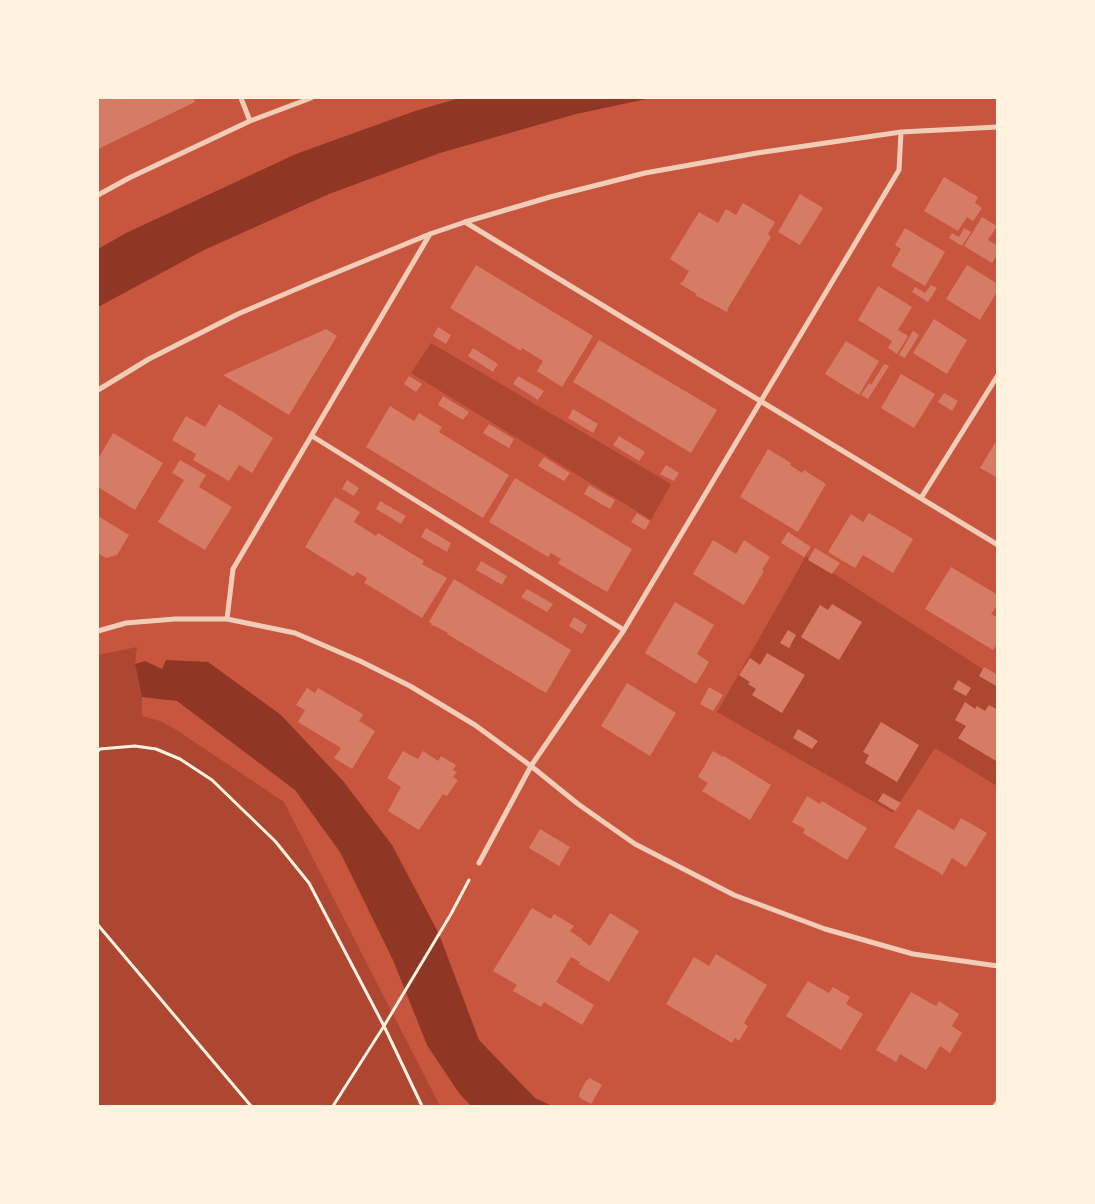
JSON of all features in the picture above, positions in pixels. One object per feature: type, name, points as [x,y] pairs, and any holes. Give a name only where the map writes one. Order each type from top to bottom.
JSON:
[{"type":"street","points":[[241,98],[250,121]]},
{"type":"street","points":[[98,195],[129,178],[250,121],[311,98]]},
{"type":"street","points":[[98,390],[149,359],[238,314],[430,234],[550,197],[644,173],[757,152],[901,132],[998,127]]},
{"type":"street","points":[[479,863],[531,766],[624,630],[899,170],[901,132]]},
{"type":"street","points":[[465,222],[998,545]]},
{"type":"street","points":[[227,619],[233,569],[430,234]]},
{"type":"street","points":[[921,498],[998,375]]},
{"type":"street","points":[[312,436],[624,630]]},
{"type":"street","points":[[98,631],[126,623],[175,619],[227,619],[295,633],[360,661],[410,686],[475,725],[531,766],[578,804],[635,844],[734,895],[825,929],[913,954],[998,966]]},
{"type":"street","points":[[995,1106],[998,1102]]},
{"type":"path","points":[[98,751],[100,749],[135,746],[156,749],[180,759],[212,780],[275,841],[309,883],[384,1026],[422,1106]]},
{"type":"path","points":[[333,1106],[384,1026],[479,863]]},
{"type":"path","points":[[98,925],[251,1106]]},
{"type":"shaded area","points":[[460,98],[651,98],[576,114],[440,153],[329,194],[204,250],[98,307],[98,249],[126,233],[296,154],[415,111]]},
{"type":"shaded area","points":[[431,343],[671,484],[651,520],[411,373]]},
{"type":"shaded area","points":[[806,556],[997,678],[997,786],[935,748],[893,813],[717,712]]},
{"type":"shaded area","points":[[137,647],[135,664],[142,697],[142,716],[160,721],[175,729],[284,802],[440,1106],[98,1106],[98,655]]},
{"type":"shaded area","points":[[166,660],[208,662],[281,715],[343,781],[392,845],[439,934],[479,1040],[535,1098],[552,1106],[471,1106],[459,1093],[427,1045],[393,960],[340,852],[295,790],[177,701],[142,697],[135,664],[145,661],[162,669]]},
{"type":"building","points":[[98,98],[193,98],[195,102],[98,149]]},
{"type":"building","points":[[944,177],[978,197],[975,203],[982,208],[973,221],[967,217],[958,231],[924,211]]},
{"type":"building","points":[[800,194],[823,208],[800,245],[778,232]]},
{"type":"building","points":[[743,203],[775,222],[768,234],[771,237],[727,312],[695,295],[697,294],[680,284],[689,271],[670,259],[699,212],[718,223],[726,209],[736,215]]},
{"type":"building","points":[[982,217],[997,226],[988,240],[998,246],[998,253],[992,263],[964,246]]},
{"type":"building","points":[[905,228],[945,252],[925,286],[891,266],[901,249],[895,245]]},
{"type":"building","points":[[964,228],[971,232],[962,246],[949,238],[952,233],[959,237]]},
{"type":"building","points":[[476,265],[593,336],[562,387],[537,371],[543,361],[522,348],[521,351],[450,308]]},
{"type":"building","points":[[967,265],[998,284],[998,290],[980,320],[946,299]]},
{"type":"building","points":[[931,285],[937,288],[928,302],[912,292],[915,287],[925,293]]},
{"type":"building","points":[[878,286],[912,307],[898,330],[908,336],[897,354],[888,348],[892,341],[858,320]]},
{"type":"building","points":[[934,319],[967,340],[947,374],[913,353]]},
{"type":"building","points":[[438,327],[451,335],[446,344],[433,336]]},
{"type":"building","points":[[326,329],[337,336],[289,415],[223,375]]},
{"type":"building","points":[[913,331],[919,335],[905,358],[899,355]]},
{"type":"building","points":[[599,340],[717,410],[691,453],[573,382]]},
{"type":"building","points":[[846,341],[879,361],[859,395],[825,374]]},
{"type":"building","points":[[473,348],[498,364],[493,372],[468,356]]},
{"type":"building","points":[[884,364],[889,366],[868,399],[861,395],[869,383],[871,385]]},
{"type":"building","points":[[901,374],[935,394],[914,428],[881,408]]},
{"type":"building","points":[[409,376],[422,384],[416,392],[404,384]]},
{"type":"building","points":[[518,376],[544,391],[538,400],[513,384]]},
{"type":"building","points":[[944,393],[958,401],[952,411],[938,402]]},
{"type":"building","points":[[443,396],[469,412],[463,420],[438,405]]},
{"type":"building","points":[[219,404],[273,438],[252,473],[239,465],[229,481],[193,460],[196,454],[172,440],[186,416],[205,427]]},
{"type":"building","points":[[390,406],[414,421],[419,413],[442,427],[439,432],[509,475],[483,518],[366,447]]},
{"type":"building","points":[[573,409],[598,424],[593,433],[568,418]]},
{"type":"building","points":[[489,424],[514,439],[509,448],[483,433]]},
{"type":"building","points":[[113,433],[163,463],[135,510],[98,487],[98,459]]},
{"type":"building","points":[[619,436],[645,452],[639,461],[613,445]]},
{"type":"building","points":[[998,438],[998,478],[980,468]]},
{"type":"building","points":[[768,449],[791,463],[790,465],[802,473],[804,470],[826,484],[798,532],[740,497]]},
{"type":"building","points":[[544,457],[570,473],[564,481],[538,466]]},
{"type":"building","points":[[180,460],[206,475],[199,487],[232,507],[205,550],[158,522],[184,480],[172,473]]},
{"type":"building","points":[[666,465],[679,473],[674,481],[660,474]]},
{"type":"building","points":[[515,478],[632,549],[607,592],[559,564],[561,559],[551,553],[548,557],[489,522]]},
{"type":"building","points":[[347,480],[359,488],[354,496],[342,489]]},
{"type":"building","points":[[589,485],[615,500],[610,509],[584,494]]},
{"type":"building","points":[[335,497],[360,512],[354,522],[376,536],[378,533],[424,561],[422,564],[447,578],[422,618],[364,583],[367,578],[357,572],[352,576],[305,547]]},
{"type":"building","points":[[380,501],[406,516],[401,524],[376,509]]},
{"type":"building","points":[[637,513],[650,521],[645,530],[631,522]]},
{"type":"building","points":[[869,513],[913,539],[893,573],[863,555],[855,568],[828,552],[851,514],[863,522]]},
{"type":"building","points":[[98,516],[129,535],[117,555],[106,558],[98,553]]},
{"type":"building","points":[[426,528],[451,543],[447,552],[421,537]]},
{"type":"building","points":[[788,532],[811,547],[804,557],[781,543]]},
{"type":"building","points":[[713,540],[736,554],[744,540],[770,557],[744,605],[693,574]]},
{"type":"building","points":[[815,548],[840,563],[832,574],[808,560]]},
{"type":"building","points":[[481,561],[507,576],[502,585],[476,570]]},
{"type":"building","points":[[951,567],[998,595],[998,604],[991,614],[998,618],[998,642],[993,650],[925,609]]},
{"type":"building","points":[[454,579],[571,650],[546,693],[448,633],[433,625],[430,627],[432,624],[429,622]]},
{"type":"building","points":[[527,589],[553,604],[547,612],[521,597]]},
{"type":"building","points":[[675,602],[714,625],[697,654],[709,662],[696,684],[645,653]]},
{"type":"building","points":[[832,604],[862,622],[839,660],[801,637],[820,605],[828,610]]},
{"type":"building","points":[[574,617],[587,625],[582,634],[569,626]]},
{"type":"building","points":[[788,630],[796,635],[789,648],[780,643]]},
{"type":"building","points":[[767,653],[805,675],[782,713],[752,695],[756,689],[748,684],[750,682],[739,675],[750,658],[760,665]]},
{"type":"building","points":[[984,667],[998,675],[998,687],[979,676]]},
{"type":"building","points":[[958,680],[971,688],[966,696],[953,689]]},
{"type":"building","points":[[627,683],[676,713],[650,756],[601,726]]},
{"type":"building","points":[[709,687],[723,695],[713,711],[700,704]]},
{"type":"building","points":[[307,688],[315,693],[318,688],[361,713],[363,715],[359,721],[375,731],[352,769],[334,758],[341,748],[298,722],[305,710],[296,705]]},
{"type":"building","points":[[965,702],[975,709],[977,706],[985,711],[989,705],[998,710],[998,758],[996,761],[958,738],[966,726],[955,720]]},
{"type":"building","points":[[881,722],[919,745],[897,782],[865,763],[869,755],[863,752]]},
{"type":"building","points":[[798,729],[818,741],[812,749],[793,738]]},
{"type":"building","points":[[403,751],[418,759],[423,751],[438,761],[441,756],[456,765],[453,770],[457,772],[453,777],[458,780],[447,796],[443,794],[419,830],[388,811],[401,787],[387,778]]},
{"type":"building","points":[[713,751],[771,785],[750,820],[702,791],[708,783],[698,777]]},
{"type":"building","points":[[883,793],[901,803],[895,811],[878,801]]},
{"type":"building","points":[[807,796],[820,804],[822,801],[867,828],[847,860],[803,833],[805,829],[792,822]]},
{"type":"building","points":[[918,809],[954,830],[961,818],[987,833],[966,867],[952,858],[942,876],[940,873],[894,847]]},
{"type":"building","points":[[540,829],[570,847],[559,866],[529,848]]},
{"type":"building","points":[[532,908],[551,919],[554,914],[574,926],[570,931],[590,946],[610,913],[639,931],[609,982],[571,957],[556,982],[594,1005],[582,1025],[544,1002],[541,1007],[513,991],[517,985],[493,971]]},
{"type":"building","points":[[716,954],[767,985],[744,1023],[748,1026],[739,1041],[735,1038],[732,1043],[666,1004],[694,957],[709,966]]},
{"type":"building","points":[[808,981],[829,993],[833,987],[850,997],[846,1004],[863,1014],[841,1050],[786,1016]]},
{"type":"building","points":[[911,992],[936,1006],[939,1001],[959,1014],[952,1026],[962,1033],[950,1053],[940,1046],[926,1070],[900,1054],[896,1062],[876,1050]]},
{"type":"building","points":[[590,1078],[602,1085],[591,1104],[579,1097],[586,1081]]}]
